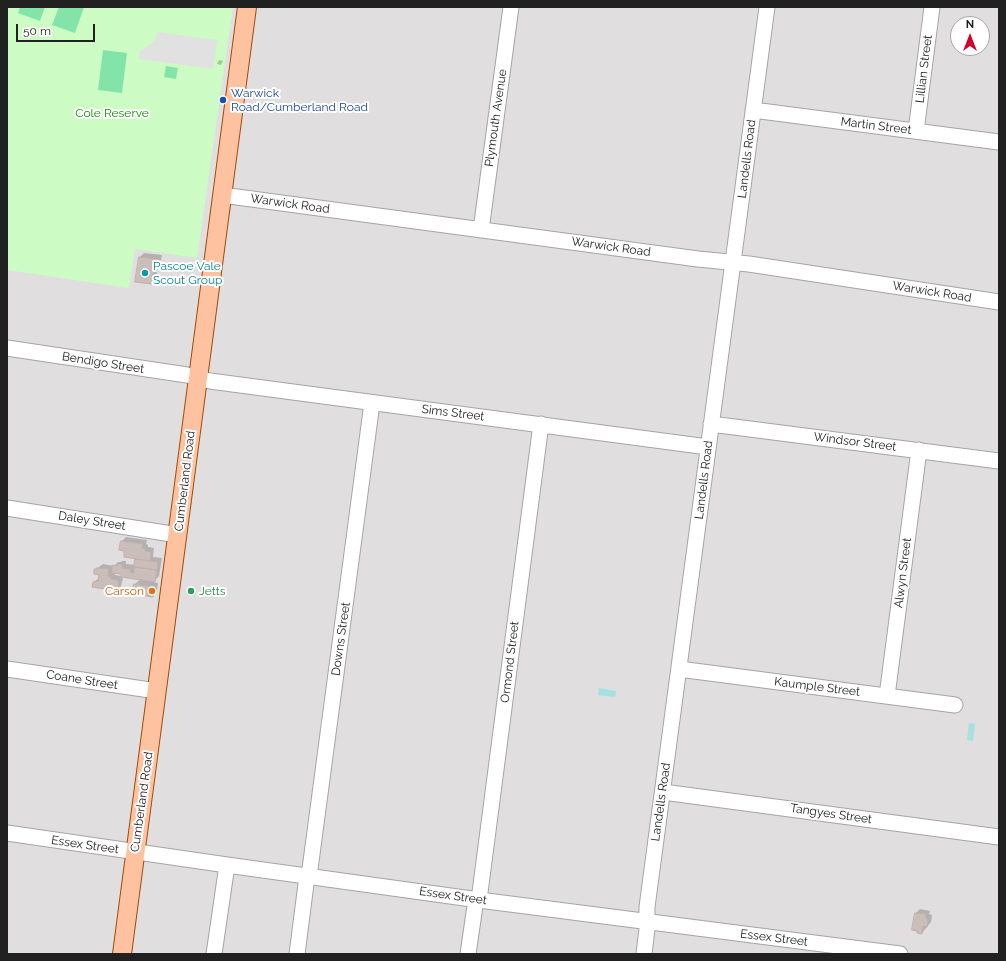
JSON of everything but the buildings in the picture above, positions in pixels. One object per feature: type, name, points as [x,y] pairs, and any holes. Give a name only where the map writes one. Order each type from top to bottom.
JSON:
[{"type":"main road","name":"Cumberland Road","points":[[122,954],[247,7]]},
{"type":"street","name":"Plymouth Avenue","points":[[481,230],[511,7]]},
{"type":"street","name":"Landells Road","points":[[644,954],[646,922],[662,792],[767,7]]},
{"type":"street","name":"Lillian Street","points":[[916,131],[932,7]]},
{"type":"street","name":"Martin Street","points":[[753,110],[999,142]]},
{"type":"street","name":"Warwick Road","points":[[222,195],[734,262],[999,302]]},
{"type":"street","name":"Bendigo Street","points":[[7,348],[187,375],[198,378]]},
{"type":"street","name":"Sims Street","points":[[198,378],[372,403],[708,447]]},
{"type":"street","name":"Downs Street","points":[[297,954],[372,403]]},
{"type":"street","name":"Ormond Street","points":[[468,954],[477,899],[541,424]]},
{"type":"street","name":"Windsor Street","points":[[711,424],[999,461]]},
{"type":"street","name":"Alwyn Street","points":[[887,696],[919,450]]},
{"type":"street","name":"Daley Street","points":[[7,508],[178,535]]},
{"type":"street","name":"Kaumple Street","points":[[679,668],[955,705]]},
{"type":"street","name":"Coane Street","points":[[7,669],[157,691]]},
{"type":"street","name":"Tangyes Street","points":[[662,792],[999,837]]},
{"type":"street","name":"Essex Street","points":[[7,833],[227,865],[646,922],[832,950],[900,954]]},
{"type":"street","points":[[214,954],[227,865]]},
{"type":"shaded area","points":[[7,7],[999,7],[999,954],[7,954]]},
{"type":"shaded area","points":[[157,32],[217,40],[213,69],[139,59],[140,51],[155,41]]},
{"type":"green space","name":"Cole Reserve","points":[[7,7],[233,7],[197,258],[135,249],[129,288],[7,270]]},
{"type":"green space","points":[[20,7],[45,7],[40,21],[18,13]]},
{"type":"green space","points":[[59,7],[84,7],[75,33],[52,25]]},
{"type":"green space","points":[[103,50],[127,53],[122,93],[98,90]]},
{"type":"green space","points":[[166,66],[178,68],[176,79],[164,77]]},
{"type":"water","points":[[599,688],[616,691],[615,697],[598,695]]},
{"type":"water","points":[[969,723],[975,724],[973,741],[967,740]]},
{"type":"place","name":"Warwick Road/Cumberland Road","points":[[223,100]]},
{"type":"place","name":"Pascoe Vale Scout Group","points":[[145,273]]},
{"type":"place","name":"Carson","points":[[152,591]]},
{"type":"place","name":"Jetts","points":[[191,591]]}]
